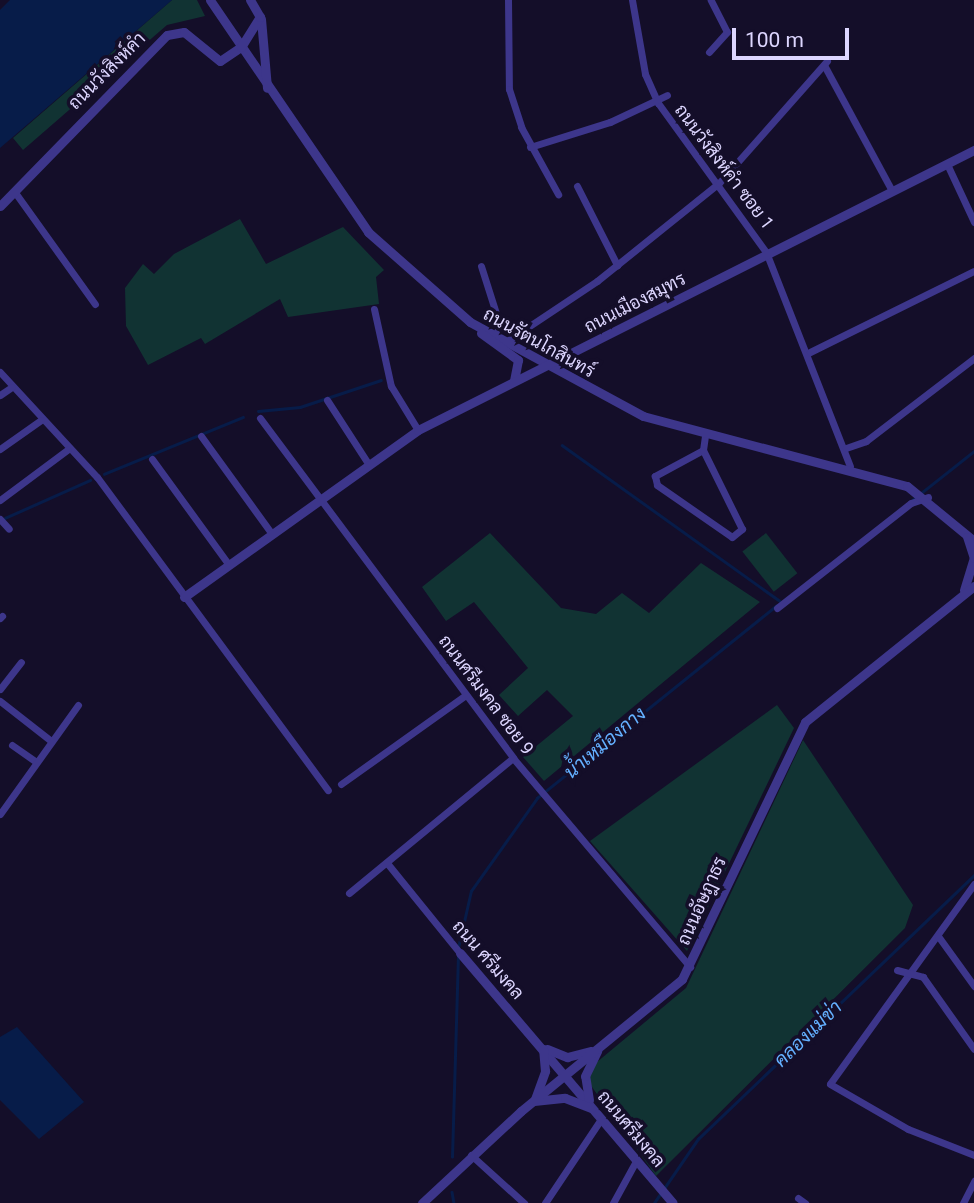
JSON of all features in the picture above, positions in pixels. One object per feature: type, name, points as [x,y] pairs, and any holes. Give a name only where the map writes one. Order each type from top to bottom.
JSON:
[{"type":"street","name":"ถนนรัตนโกสินทร์","points":[[210,0],[267,89],[368,232],[470,322],[545,366],[643,416],[705,435],[850,466],[895,481],[926,496],[974,541]]},
{"type":"street","points":[[250,0],[260,18],[267,89]]},
{"type":"street","points":[[508,0],[507,73],[530,147],[558,194]]},
{"type":"street","name":"ถนนวังสิงห์คำ ซอย 1","points":[[632,0],[645,74],[658,103],[719,183],[766,252],[810,352],[846,448],[850,466]]},
{"type":"street","points":[[709,52],[727,32],[711,0]]},
{"type":"street","points":[[241,47],[260,18]]},
{"type":"street","name":"ถนนวังสิงห์คำ","points":[[0,206],[167,35],[184,32],[220,61],[241,47]]},
{"type":"street","points":[[504,343],[617,265],[719,183],[825,63],[891,191]]},
{"type":"street","points":[[530,147],[658,103],[667,95]]},
{"type":"street","name":"ถนนเมืองสมุทร","points":[[184,597],[418,430],[766,252],[974,150]]},
{"type":"street","points":[[947,164],[974,222]]},
{"type":"street","points":[[577,186],[617,265]]},
{"type":"street","points":[[14,191],[96,304]]},
{"type":"street","points":[[481,266],[500,326],[494,337]]},
{"type":"street","points":[[810,352],[974,271]]},
{"type":"street","points":[[374,309],[391,386],[418,430]]},
{"type":"street","points":[[470,322],[518,360],[514,381]]},
{"type":"street","points":[[846,448],[866,440],[974,358]]},
{"type":"street","points":[[0,373],[67,450],[97,477],[328,790]]},
{"type":"street","points":[[0,396],[12,387]]},
{"type":"street","points":[[327,400],[369,465]]},
{"type":"street","name":"ถนนศรีมงคล ซอย 9","points":[[260,418],[513,758],[690,967]]},
{"type":"street","points":[[0,449],[41,420]]},
{"type":"street","points":[[703,450],[655,476],[657,485],[732,537],[742,529],[737,510],[703,450],[705,435]]},
{"type":"street","points":[[201,436],[272,534]]},
{"type":"street","points":[[0,499],[67,450]]},
{"type":"street","points":[[152,459],[229,565]]},
{"type":"street","points":[[777,608],[911,503],[926,496]]},
{"type":"street","points":[[0,519],[9,529]]},
{"type":"street","points":[[961,526],[974,558],[962,595]]},
{"type":"street","name":"ถนนอัษฎาธร","points":[[422,1203],[471,1155],[534,1101],[670,991],[690,967],[805,722],[974,588]]},
{"type":"street","points":[[0,688],[21,662]]},
{"type":"street","points":[[341,784],[466,695]]},
{"type":"street","points":[[0,701],[51,741]]},
{"type":"street","points":[[0,814],[78,705]]},
{"type":"street","points":[[12,745],[36,762]]},
{"type":"street","points":[[349,893],[513,758]]},
{"type":"street","name":"ถนน ศรีมงคล","points":[[387,863],[449,941],[567,1074]]},
{"type":"street","points":[[974,884],[914,972],[830,1084],[908,1129],[974,1155]]},
{"type":"street","points":[[938,936],[974,986]]},
{"type":"street","points":[[897,970],[914,972],[974,1049]]},
{"type":"street","points":[[592,1109],[565,1098],[534,1101],[545,1071],[543,1047],[567,1057],[599,1048]]},
{"type":"street","points":[[592,1109],[585,1076],[599,1048]]},
{"type":"street","name":"ถนนศรีมงคล","points":[[567,1074],[592,1109],[670,1199]]},
{"type":"street","points":[[545,1203],[601,1119]]},
{"type":"street","points":[[471,1155],[524,1203]]},
{"type":"street","points":[[612,1203],[636,1161]]},
{"type":"street","points":[[963,1203],[974,1181]]},
{"type":"green space","points":[[172,0],[197,0],[205,16],[167,25],[23,150],[13,138]]},
{"type":"green space","points":[[240,219],[266,264],[343,227],[384,270],[376,277],[379,304],[288,317],[280,299],[205,344],[201,338],[148,365],[126,326],[125,288],[143,264],[154,274],[174,254]]},
{"type":"green space","points":[[490,533],[561,608],[596,614],[622,593],[649,613],[701,563],[760,602],[544,781],[523,757],[573,716],[547,690],[518,716],[499,695],[528,668],[474,602],[446,621],[422,587]]},
{"type":"green space","points":[[766,533],[797,573],[774,592],[742,551]]},
{"type":"green space","points":[[777,705],[794,728],[687,951],[590,841]]},
{"type":"green space","points":[[803,740],[913,905],[905,928],[656,1176],[589,1083],[591,1067],[686,988]]},
{"type":"water","points":[[10,0],[172,0],[0,148],[0,10]]},
{"type":"water","points":[[17,1027],[84,1102],[39,1139],[0,1100],[0,1037]]},
{"type":"waterway","points":[[258,411],[300,407],[381,380]]},
{"type":"waterway","points":[[104,474],[243,417]]},
{"type":"waterway","points":[[562,445],[781,602]]},
{"type":"waterway","name":"น้ำเหมืองกาง","points":[[911,501],[974,451]]},
{"type":"waterway","points":[[5,518],[90,480]]},
{"type":"waterway","name":"น้ำเหมืองกาง","points":[[458,948],[471,891],[537,798],[776,606]]},
{"type":"waterway","name":"คลองแม่ข่า","points":[[654,1203],[698,1139],[974,875]]},
{"type":"waterway","name":"น้ำเหมืองกาง","points":[[452,1157],[458,955]]},
{"type":"waterway","name":"น้ำเหมืองกาง","points":[[452,1192],[454,1203]]}]
